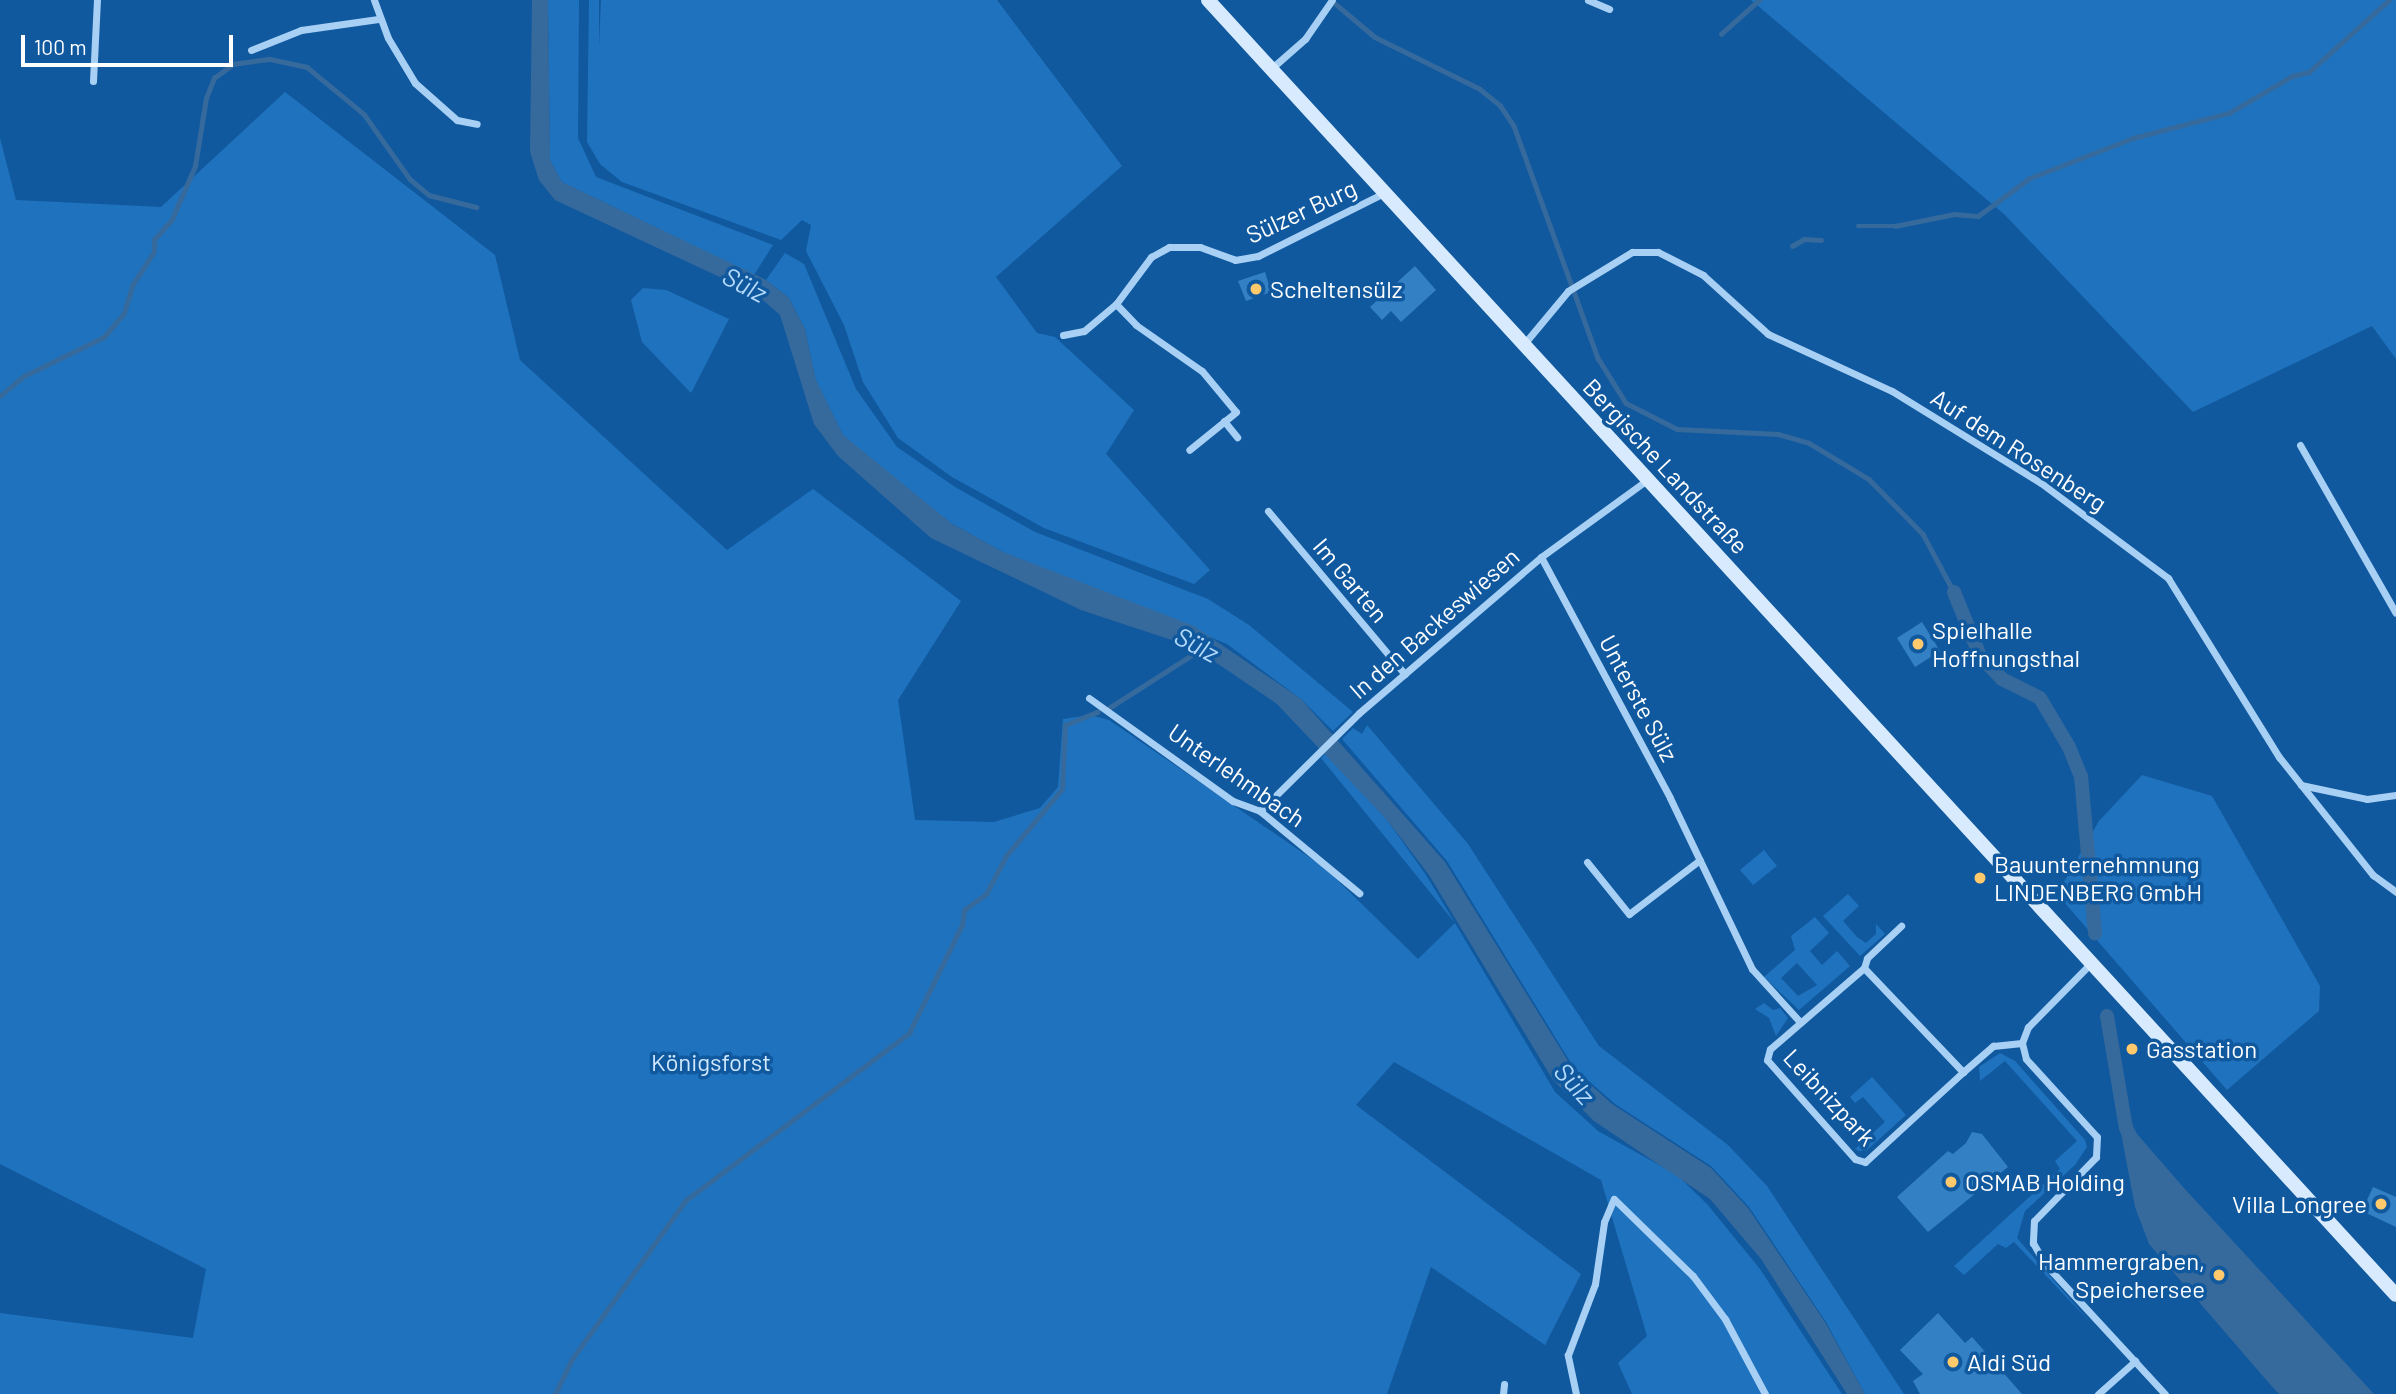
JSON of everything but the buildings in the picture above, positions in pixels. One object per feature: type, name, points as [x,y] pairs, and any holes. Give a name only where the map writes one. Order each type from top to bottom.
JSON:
[{"type":"main road","name":"Bergische Landstraße","points":[[1208,0],[1647,480],[2094,960],[2396,1295]]},
{"type":"street","points":[[93,81],[97,0]]},
{"type":"street","points":[[374,0],[378,19],[425,94],[457,120],[477,124]]},
{"type":"street","points":[[1273,68],[1325,12],[1332,0]]},
{"type":"street","points":[[1588,0],[1609,9]]},
{"type":"street","points":[[251,50],[301,30],[378,19]]},
{"type":"street","name":"Sülzer Burg","points":[[1063,335],[1075,336],[1116,304],[1139,269],[1169,247],[1200,247],[1235,260],[1258,256],[1384,193]]},
{"type":"street","name":"Auf dem Rosenberg","points":[[1523,344],[1571,289],[1644,249],[1681,262],[1768,334],[1892,391],[2041,483],[2168,578],[2300,785],[2373,875],[2396,892]]},
{"type":"street","points":[[1116,304],[1136,325],[1202,371],[1236,412],[1189,450]]},
{"type":"street","points":[[1224,421],[1237,437]]},
{"type":"street","points":[[2300,445],[2396,613]]},
{"type":"street","name":"In den Backeswiesen","points":[[1259,811],[1356,716],[1541,557],[1647,480]]},
{"type":"street","name":"Im Garten","points":[[1268,510],[1405,674]]},
{"type":"street","name":"Unterste Sülz","points":[[1541,557],[1700,860],[1733,932]]},
{"type":"street","name":"Unterlehmbach","points":[[1089,698],[1233,801],[1259,811],[1359,893]]},
{"type":"street","points":[[2300,785],[2367,799],[2396,795]]},
{"type":"street","points":[[1587,862],[1629,914],[1700,860]]},
{"type":"street","name":"Leibnizpark","points":[[1901,926],[1867,958],[1864,968],[1770,1049],[1767,1059],[1855,1159],[1865,1162],[1993,1046],[2022,1043]]},
{"type":"street","name":"Leibnizpark","points":[[1733,932],[1752,969],[1800,1022]]},
{"type":"street","points":[[2094,960],[2040,1012],[2022,1043],[2026,1059],[2096,1137],[2096,1157],[2034,1221],[2033,1243],[2045,1264],[2165,1394]]},
{"type":"street","points":[[1864,968],[1964,1072]]},
{"type":"street","points":[[1576,1394],[1568,1354],[1595,1284],[1604,1222],[1614,1199],[1693,1276],[1725,1319],[1765,1394]]},
{"type":"street","points":[[2098,1394],[2136,1361]]},
{"type":"street","points":[[1503,1394],[1504,1384]]},
{"type":"green space","points":[[548,0],[579,0],[578,138],[596,177],[773,245],[754,275],[562,182],[550,160]]},
{"type":"green space","points":[[589,0],[599,0],[599,47],[601,0],[997,0],[1122,166],[996,277],[1037,333],[1055,337],[1134,410],[1106,454],[1210,570],[1194,584],[1044,528],[952,477],[898,438],[863,382],[844,325],[806,251],[811,225],[802,220],[781,240],[622,182],[600,164],[587,142]]},
{"type":"green space","points":[[1751,0],[2396,0],[2396,359],[2372,326],[2193,412],[2005,215]]},
{"type":"green space","name":"Königsforst","points":[[285,92],[495,255],[520,360],[727,550],[813,489],[961,601],[898,700],[915,820],[994,822],[1040,808],[1058,787],[1063,719],[1090,715],[1109,720],[1325,868],[1418,959],[1455,923],[1555,1092],[1598,1131],[1677,1175],[1707,1204],[1760,1269],[1842,1394],[1632,1394],[1618,1363],[1647,1336],[1601,1180],[1394,1062],[1356,1105],[1581,1274],[1545,1345],[1431,1267],[1387,1394],[0,1394],[0,1313],[193,1338],[206,1269],[0,1164],[0,138],[16,200],[161,207]]},
{"type":"green space","points":[[785,253],[804,264],[856,389],[897,447],[955,487],[1035,532],[1208,599],[1249,625],[1353,712],[1333,731],[1301,699],[1227,644],[1003,552],[951,523],[864,456],[843,435],[816,381],[805,329],[789,298],[766,280]]},
{"type":"green space","points":[[643,288],[666,290],[729,319],[691,393],[642,342],[631,300]]},
{"type":"green space","points":[[1367,725],[1468,844],[1599,1046],[1728,1145],[1767,1186],[1904,1394],[1865,1394],[1826,1322],[1749,1207],[1711,1166],[1615,1104],[1574,1068],[1447,861],[1342,739],[1353,728],[1362,734]]},
{"type":"green space","points":[[1326,753],[1387,820],[1426,875],[1455,923],[1321,758]]},
{"type":"green space","points":[[2142,775],[2212,796],[2320,986],[2319,1011],[2227,1090],[2057,894],[2099,821]]},
{"type":"green space","points":[[1764,850],[1777,866],[1753,885],[1740,870]]},
{"type":"green space","points":[[1848,894],[1859,906],[1843,921],[1857,937],[1866,943],[1876,934],[1876,924],[1885,934],[1860,956],[1823,916]]},
{"type":"green space","points":[[1815,917],[1829,933],[1810,951],[1822,965],[1837,951],[1850,966],[1799,1010],[1764,977],[1795,950],[1791,936]],"holes":[[[1797,963],[1817,985],[1798,996],[1781,978]]]},
{"type":"green space","points":[[1764,1003],[1773,1010],[1780,1008],[1788,1018],[1776,1036],[1769,1018],[1755,1009]]},
{"type":"green space","points":[[2000,1053],[2015,1061],[2085,1140],[2087,1147],[2075,1165],[2025,1211],[2017,1238],[2090,1322],[2014,1242],[2006,1248],[1998,1244],[1964,1275],[1954,1266],[2060,1169],[2055,1161],[2077,1141],[2005,1061],[1980,1081],[1979,1067]]},
{"type":"green space","points":[[1872,1077],[1906,1115],[1866,1151],[1859,1151],[1855,1149],[1885,1122],[1863,1097],[1855,1103],[1850,1097]]},
{"type":"water","name":"Sülz","points":[[532,0],[548,0],[550,160],[562,182],[766,280],[789,298],[805,329],[816,380],[843,435],[951,523],[1003,552],[1194,626],[1301,699],[1445,862],[1573,1069],[1612,1104],[1711,1168],[1748,1208],[1825,1322],[1865,1394],[1847,1394],[1761,1259],[1710,1199],[1594,1121],[1553,1080],[1429,875],[1387,820],[1277,704],[1193,647],[1081,610],[931,538],[838,456],[814,424],[780,315],[756,294],[555,200],[539,180],[530,152]]},
{"type":"water","name":"Hammergraben, Speichersee","points":[[2131,1127],[2374,1394],[2279,1394],[2268,1382],[2149,1244],[2135,1207],[2120,1128]]},
{"type":"waterway","points":[[1331,0],[1375,37],[1480,89],[1500,105],[1514,126],[1598,358],[1626,403],[1677,429],[1778,434],[1809,443],[1869,479],[1923,534],[1954,592]]},
{"type":"waterway","points":[[1721,34],[1759,0]]},
{"type":"waterway","points":[[1858,226],[1895,226],[1954,214],[1978,216],[2030,178],[2133,138],[2229,113],[2292,76],[2309,72],[2389,0]]},
{"type":"waterway","points":[[0,396],[24,376],[104,337],[124,313],[133,284],[154,252],[154,240],[172,219],[195,166],[206,98],[214,78],[233,64],[270,59],[307,67],[364,114],[410,179],[429,195],[476,207]]},
{"type":"waterway","points":[[1792,246],[1804,239],[1821,240]]},
{"type":"waterway","points":[[1954,592],[1980,656],[2002,679],[2040,698],[2069,747],[2081,776],[2095,933]]},
{"type":"waterway","name":"Sülz","points":[[1109,708],[1203,648]]},
{"type":"waterway","points":[[555,1394],[572,1359],[686,1200],[909,1033],[962,925],[964,910],[986,894],[1006,856],[1062,789],[1065,725],[1098,712]]},
{"type":"waterway","points":[[2107,1016],[2126,1128],[2134,1144]]},
{"type":"place","name":"Scheltensülz","points":[[1256,289]]},
{"type":"place","name":"Spielhalle Hoffnungsthal","points":[[1918,644]]},
{"type":"place","name":"Bauunternehmnung LINDENBERG GmbH","points":[[1980,878]]},
{"type":"place","name":"Gasstation","points":[[2132,1049]]},
{"type":"place","name":"OSMAB Holding","points":[[1951,1182]]},
{"type":"place","name":"Villa Longree","points":[[2381,1204]]},
{"type":"place","name":"Hammergraben, Speichersee","points":[[2219,1275]]},
{"type":"place","name":"Aldi Süd","points":[[1953,1362]]}]
